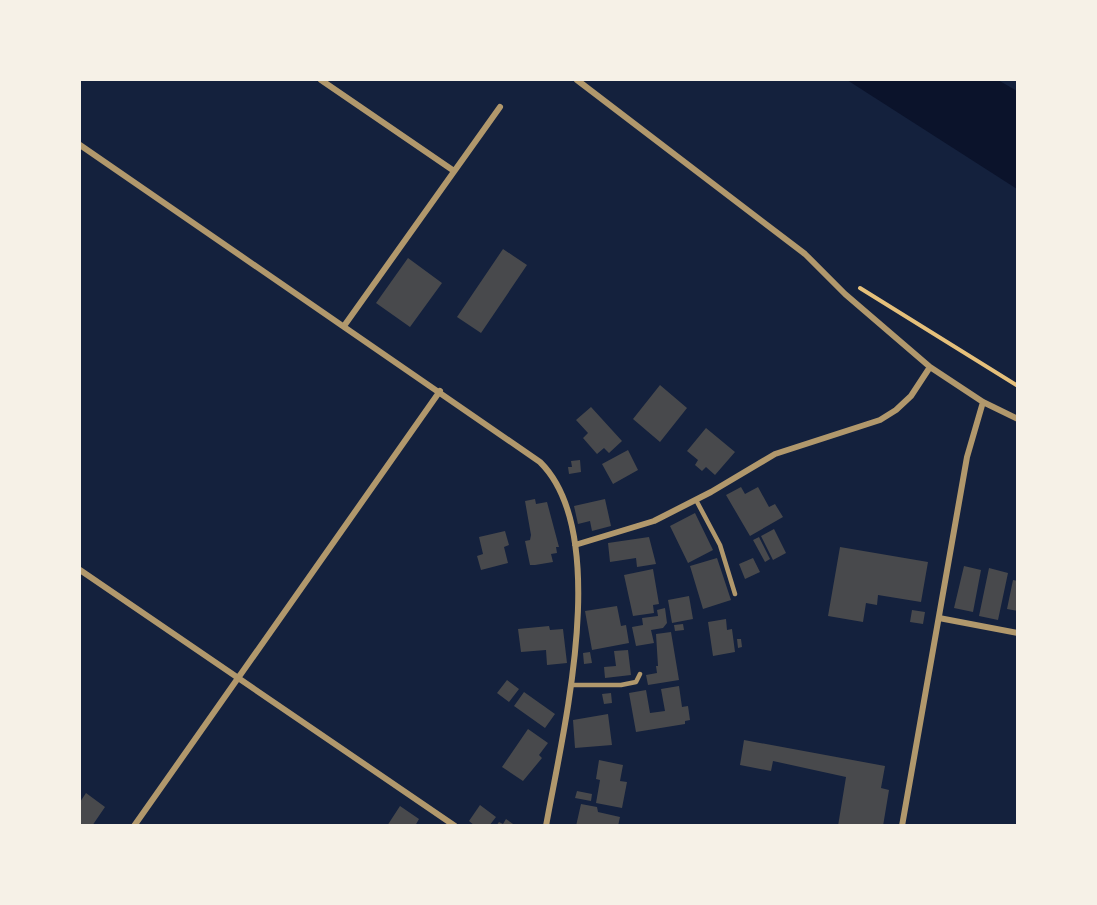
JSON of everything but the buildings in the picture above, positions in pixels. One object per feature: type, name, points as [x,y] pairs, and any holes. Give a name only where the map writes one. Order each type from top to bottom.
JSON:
[{"type":"street","points":[[321,80],[454,171]]},
{"type":"street","points":[[577,80],[805,254],[845,294],[930,367],[983,402],[1017,419]]},
{"type":"street","points":[[344,326],[500,107]]},
{"type":"street","points":[[80,145],[440,392],[540,462],[550,472],[562,491],[575,545],[577,645],[546,825]]},
{"type":"street","points":[[575,545],[654,521],[696,500],[762,459],[880,420],[896,410],[911,396],[930,367]]},
{"type":"street","points":[[134,825],[236,677],[440,392]]},
{"type":"street","points":[[902,825],[967,457],[974,426],[983,402]]},
{"type":"street","points":[[80,570],[455,825]]},
{"type":"street","points":[[939,618],[1017,633]]},
{"type":"lane","points":[[696,500],[720,545],[735,594]]},
{"type":"lane","points":[[571,685],[636,682],[640,674]]},
{"type":"path","points":[[853,283],[1017,386]]},
{"type":"water","points":[[847,80],[998,80],[1017,91],[1017,189]]}]
